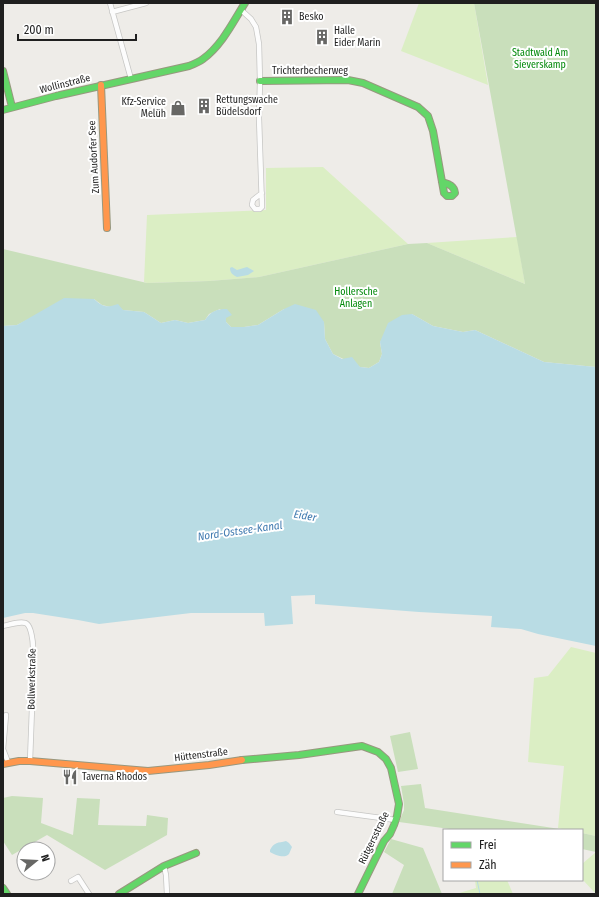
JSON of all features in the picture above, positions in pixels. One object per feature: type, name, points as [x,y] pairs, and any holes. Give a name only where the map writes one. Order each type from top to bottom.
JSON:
[{"type":"street","points":[[110,3],[131,79]]},
{"type":"street","points":[[112,12],[146,3]]},
{"type":"street","name":"Wollinstraße","points":[[3,110],[101,85],[189,66],[202,60],[214,49],[246,3]]},
{"type":"street","name":"Trichterbecherweg","points":[[241,10],[256,26],[259,44],[259,118],[262,193]]},
{"type":"street","points":[[3,71],[12,107]]},
{"type":"street","name":"Trichterbecherweg","points":[[260,81],[348,80],[363,83],[418,107],[428,116],[433,132],[442,182]]},
{"type":"street","name":"Zum Audorfer See","points":[[101,85],[107,228]]},
{"type":"street","name":"Bollwerkstraße","points":[[3,626],[25,622],[29,627],[32,640],[33,675],[30,761]]},
{"type":"street","name":"Hüttenstraße","points":[[6,715],[3,749],[5,763],[19,760],[148,771],[299,755],[362,746],[379,752],[386,758],[390,765]]},
{"type":"street","name":"Rütgersstraße","points":[[358,894],[396,820],[399,807],[390,765]]},
{"type":"street","points":[[337,812],[396,820]]},
{"type":"street","points":[[119,894],[164,866],[196,853]]},
{"type":"street","points":[[164,866],[167,894]]},
{"type":"street","points":[[71,881],[78,877],[89,894]]},
{"type":"street","points":[[3,888],[8,894]]},
{"type":"green space","points":[[419,3],[474,3],[488,85],[401,51]]},
{"type":"green space","points":[[474,3],[596,3],[596,367],[544,362],[475,330],[463,332],[433,326],[412,314],[380,342],[382,354],[379,362],[369,368],[360,367],[333,354],[325,339],[324,322],[284,309],[258,325],[231,327],[226,322],[226,318],[220,309],[209,314],[205,320],[188,323],[175,320],[161,323],[144,312],[123,310],[102,305],[94,299],[29,319],[17,325],[3,326],[3,249],[147,283],[209,281],[259,277],[408,244],[427,243],[525,284]]},
{"type":"green space","points":[[323,167],[408,244],[259,277],[209,281],[144,282],[147,215],[266,210],[266,168]]},
{"type":"green space","points":[[517,237],[525,284],[427,243]]},
{"type":"green space","points":[[571,647],[596,653],[596,836],[583,833],[583,829],[558,828],[564,766],[528,762],[534,678],[548,676]]},
{"type":"green space","points":[[410,732],[418,769],[398,772],[390,736]]},
{"type":"green space","points":[[421,784],[425,808],[560,829],[450,829],[399,822],[404,810],[401,786]]},
{"type":"green space","points":[[12,796],[43,798],[41,823],[73,835],[77,798],[100,799],[98,825],[146,826],[147,815],[168,818],[167,835],[105,870],[47,835],[36,841],[16,841],[16,853],[12,855],[3,841],[3,798]]},
{"type":"green space","points":[[583,833],[596,836],[596,852],[583,849]]},
{"type":"green space","points":[[391,839],[423,848],[442,894],[392,894],[404,865],[384,852]]},
{"type":"green space","points":[[596,852],[596,894],[583,880],[583,863]]},
{"type":"green space","points":[[475,881],[507,881],[513,894],[456,894],[476,888]]},
{"type":"water","points":[[232,267],[237,270],[247,267],[254,271],[248,275],[237,277],[231,273],[230,268]]},
{"type":"water","points":[[64,298],[94,299],[105,306],[118,304],[123,310],[144,312],[161,323],[175,320],[188,323],[205,320],[214,311],[227,309],[232,315],[226,318],[226,322],[231,327],[258,325],[295,304],[316,310],[324,322],[325,339],[333,354],[342,359],[352,357],[360,367],[369,368],[379,362],[382,354],[380,342],[388,323],[402,315],[412,314],[433,326],[463,332],[475,330],[544,362],[596,367],[596,646],[521,629],[491,627],[492,616],[315,604],[315,595],[291,596],[293,624],[265,626],[264,613],[191,613],[99,624],[33,613],[25,613],[3,618],[3,326],[17,325]]},
{"type":"water","points":[[286,841],[292,847],[289,854],[280,856],[270,852],[275,844]]},
{"type":"waterway","points":[[477,881],[480,894]]},
{"type":"traffic: fast","points":[[3,110],[56,96],[195,64],[216,47],[227,33],[245,3]]},
{"type":"traffic: fast","points":[[3,71],[12,107]]},
{"type":"traffic: fast","points":[[260,81],[348,80],[363,83],[418,107],[428,116],[433,131],[444,193],[447,196],[452,196],[455,193],[453,188],[450,185],[446,183],[444,183],[442,182]]},
{"type":"traffic: fast","points":[[242,760],[299,755],[362,746],[378,752],[386,759],[391,768],[399,804],[397,816],[390,834],[384,841],[358,894]]},
{"type":"traffic: fast","points":[[119,894],[164,866],[196,853]]},
{"type":"traffic: fast","points":[[3,888],[7,894]]},
{"type":"traffic: slow","points":[[101,85],[107,228]]},
{"type":"traffic: slow","points":[[3,764],[19,761],[30,761],[148,771],[242,760]]},
{"type":"place","name":"Besko","points":[[287,17]]},
{"type":"place","name":"Halle Eider Marin","points":[[322,37]]},
{"type":"place","name":"Rettungswache Büdelsdorf","points":[[204,106]]},
{"type":"place","name":"Kfz-Service Melüh","points":[[178,108]]},
{"type":"place","name":"Taverna Rhodos","points":[[70,777]]},
{"type":"park label","name":"Stadtwald Am Sieverskamp","points":[[540,58]]},
{"type":"park label","name":"Hollersche Anlagen","points":[[356,298]]},
{"type":"water label","name":"Eider","points":[[305,516]]},
{"type":"water label","name":"Nord-Ostsee-Kanal","points":[[240,531]]}]
